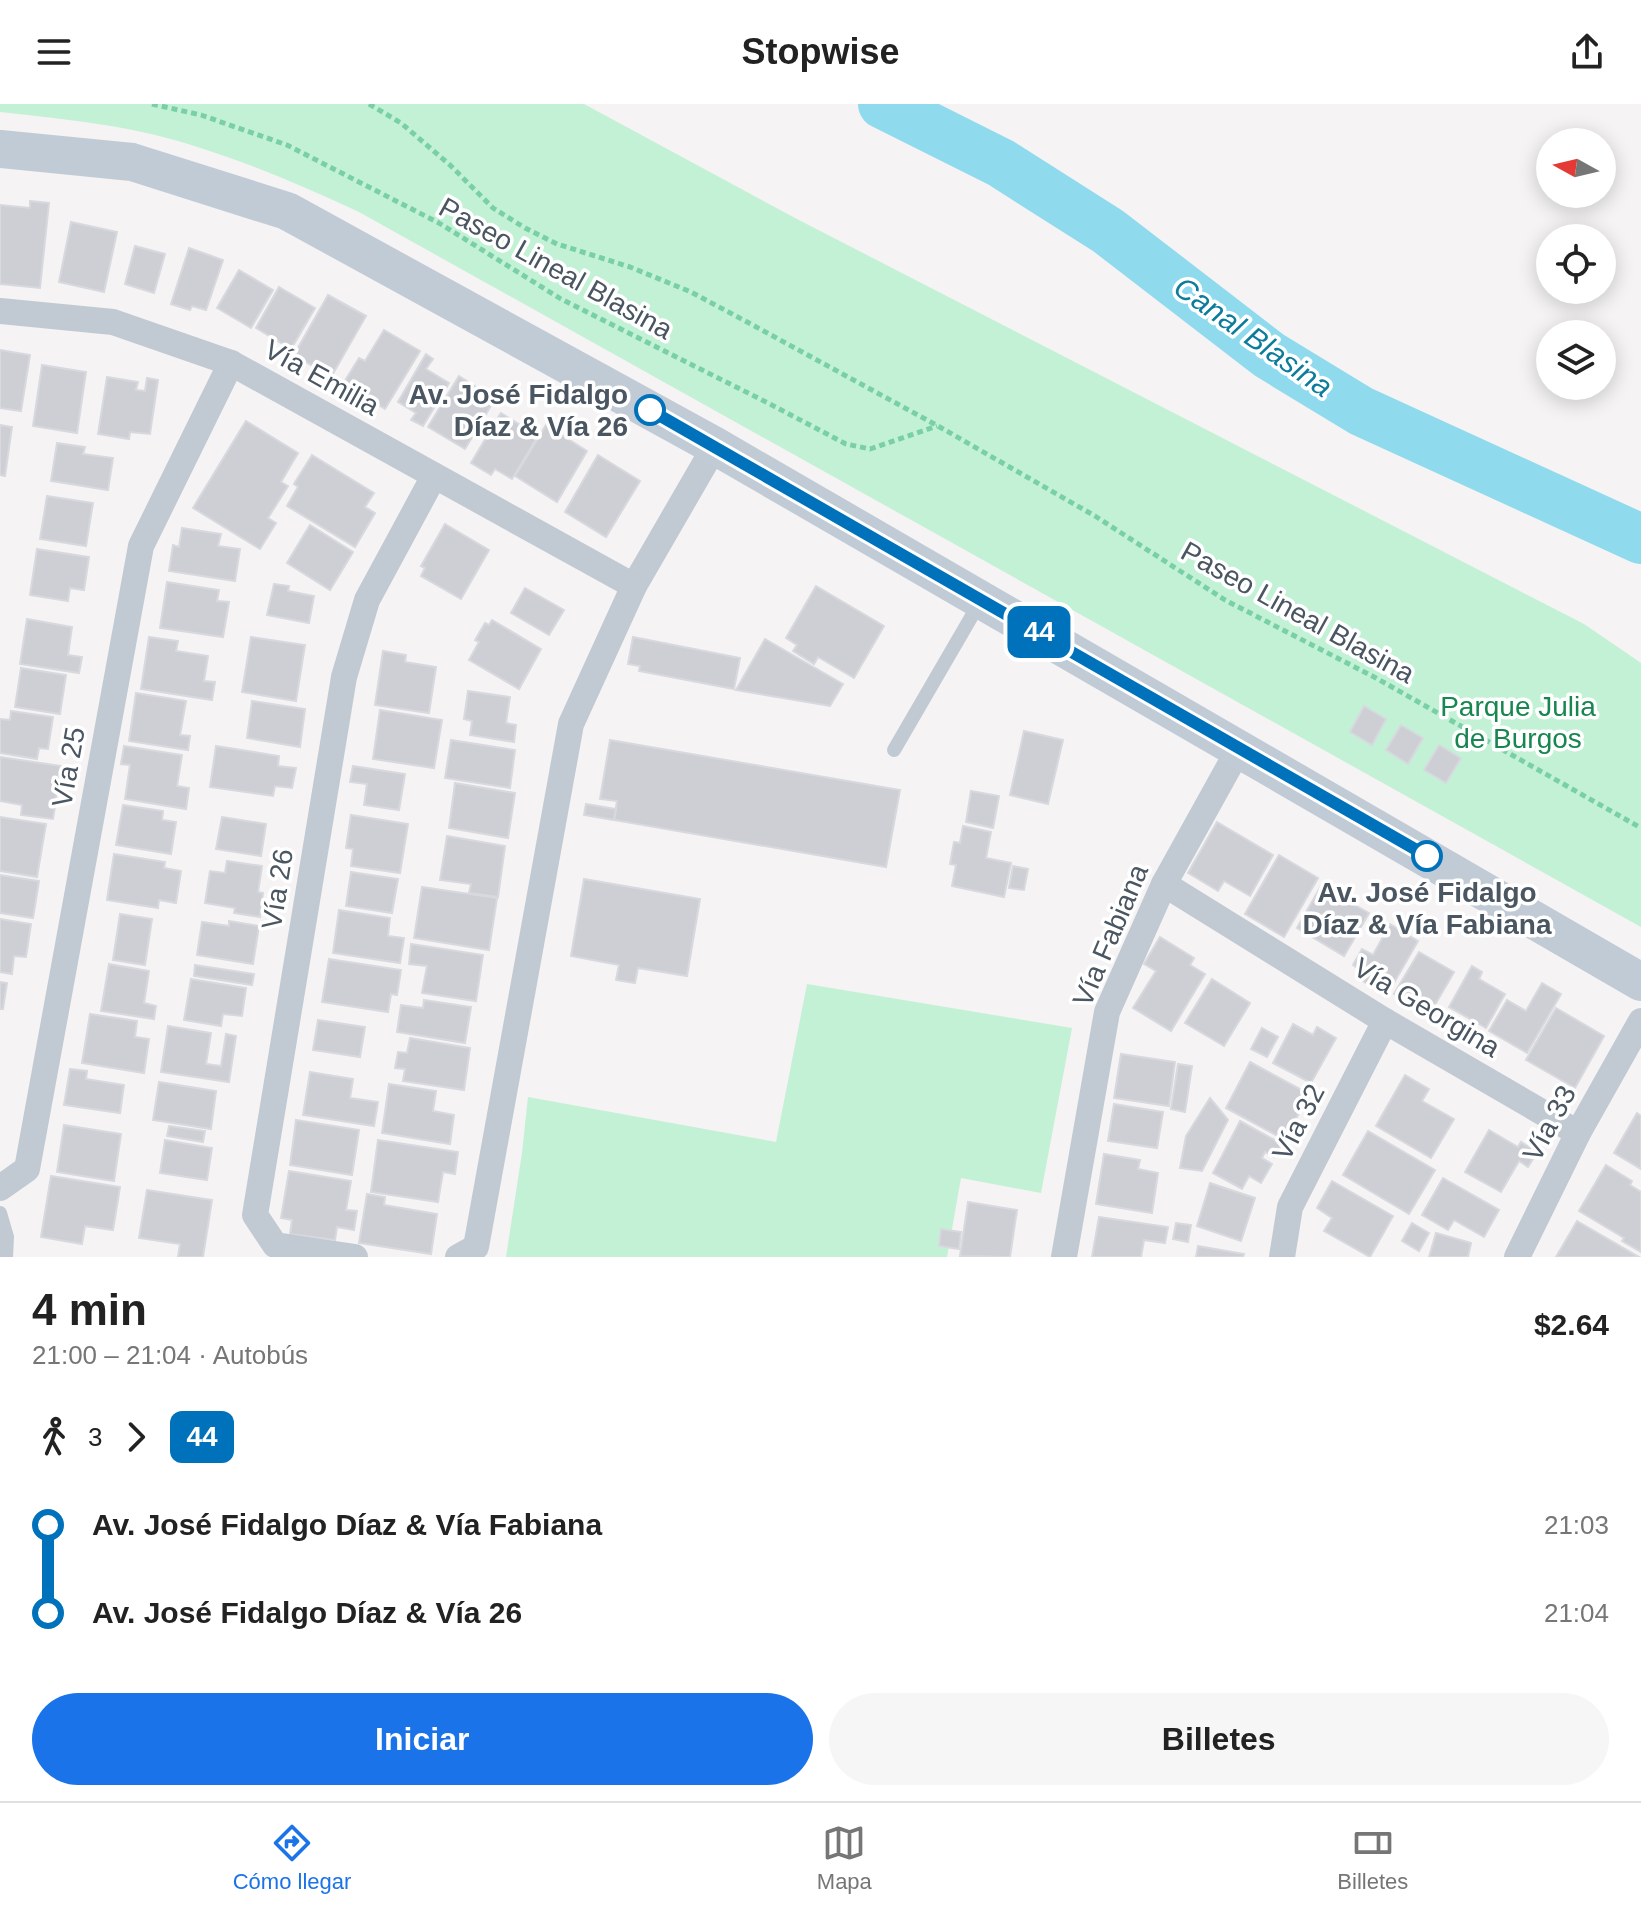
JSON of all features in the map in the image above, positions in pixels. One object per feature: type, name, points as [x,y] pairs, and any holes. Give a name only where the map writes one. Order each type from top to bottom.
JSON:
[{"type":"street","points":[[0,149],[132,162],[287,211],[715,446],[1240,747],[1641,982]]},
{"type":"street","name":"Vía Emilia","points":[[0,311],[113,322],[231,363],[634,586]]},
{"type":"street","name":"Vía 25","points":[[0,1188],[27,1169],[141,546],[231,363]]},
{"type":"street","points":[[458,1257],[476,1247],[571,724],[634,586],[715,446]]},
{"type":"street","name":"Vía 26","points":[[355,1257],[275,1245],[255,1215],[344,677],[367,600],[434,476]]},
{"type":"street","name":"Vía Fabiana","points":[[1064,1257],[1107,1012],[1164,884],[1240,747]]},
{"type":"street","name":"Vía Georgina","points":[[1164,884],[1385,1021],[1578,1133]]},
{"type":"street","name":"Vía 32","points":[[1282,1257],[1290,1207],[1385,1021]]},
{"type":"street","name":"Vía 33","points":[[1517,1257],[1578,1133],[1641,1021]]},
{"type":"lane","points":[[894,750],[982,599]]},
{"type":"lane","points":[[0,1213],[7,1237],[6,1257]]},
{"type":"path","name":"Paseo Lineal Blasina","points":[[152,104],[201,115],[287,145],[439,223],[561,299],[846,444],[870,449],[938,426]]},
{"type":"path","name":"Paseo Lineal Blasina","points":[[369,104],[401,123],[450,165],[493,208],[525,228],[557,244],[630,267],[691,292],[938,426],[1095,516],[1225,600],[1376,678],[1641,828]]},
{"type":"green space","name":"Parque Julia de Burgos","points":[[0,104],[584,104],[795,218],[1584,624],[1641,663],[1641,927],[359,212],[275,175],[165,137],[118,127],[0,112]]},
{"type":"green space","points":[[807,984],[1072,1028],[1041,1193],[961,1178],[947,1257],[506,1257],[528,1097],[776,1142]]},
{"type":"building","points":[[30,201],[49,203],[40,288],[0,284],[0,205],[30,208]]},
{"type":"building","points":[[71,222],[117,232],[104,292],[59,282]]},
{"type":"building","points":[[135,246],[165,254],[154,293],[125,284]]},
{"type":"building","points":[[189,248],[223,260],[206,310],[192,306],[190,310],[171,304]]},
{"type":"building","points":[[239,270],[273,290],[251,328],[217,308]]},
{"type":"building","points":[[279,287],[315,308],[291,349],[256,328]]},
{"type":"building","points":[[328,295],[366,316],[331,377],[294,355]]},
{"type":"building","points":[[384,330],[420,351],[385,409],[343,384],[359,358],[365,361]]},
{"type":"building","points":[[0,350],[30,355],[21,411],[0,408]]},
{"type":"building","points":[[426,354],[433,359],[426,369],[449,383],[423,426],[411,420],[416,413],[398,402]]},
{"type":"building","points":[[42,365],[86,372],[77,433],[33,426]]},
{"type":"building","points":[[459,376],[495,399],[465,449],[428,427]]},
{"type":"building","points":[[107,377],[138,382],[136,390],[145,391],[147,378],[158,380],[150,434],[130,432],[129,439],[98,434]]},
{"type":"building","points":[[501,413],[538,436],[512,479],[495,469],[491,475],[471,463]]},
{"type":"building","points":[[246,421],[298,453],[281,482],[288,486],[268,518],[276,523],[260,549],[193,508]]},
{"type":"building","points":[[0,425],[12,427],[5,476],[0,475]]},
{"type":"building","points":[[546,425],[587,451],[557,502],[515,476]]},
{"type":"building","points":[[57,443],[85,447],[83,454],[113,458],[108,490],[51,481]]},
{"type":"building","points":[[312,455],[374,493],[365,507],[375,513],[355,547],[287,506],[298,487],[294,484]]},
{"type":"building","points":[[598,455],[640,481],[606,537],[565,512]]},
{"type":"building","points":[[47,496],[93,503],[86,546],[40,539]]},
{"type":"building","points":[[445,524],[489,550],[461,599],[421,576],[425,568],[421,566]]},
{"type":"building","points":[[310,525],[353,552],[330,590],[287,563]]},
{"type":"building","points":[[182,528],[221,534],[218,546],[240,549],[235,581],[169,571],[173,545],[179,547]]},
{"type":"building","points":[[37,549],[89,557],[84,590],[70,588],[68,601],[30,595]]},
{"type":"building","points":[[167,582],[219,590],[217,601],[229,602],[223,637],[160,628]]},
{"type":"building","points":[[274,584],[289,586],[288,591],[314,596],[309,623],[267,615]]},
{"type":"building","points":[[816,586],[884,626],[854,678],[818,657],[814,664],[793,651],[797,645],[786,638]]},
{"type":"building","points":[[525,588],[564,610],[549,635],[511,613]]},
{"type":"building","points":[[27,619],[72,627],[68,655],[82,657],[79,673],[20,664]]},
{"type":"building","points":[[492,620],[541,649],[519,689],[469,660],[479,642],[475,640],[485,623],[489,625]]},
{"type":"building","points":[[149,637],[178,641],[176,651],[208,656],[204,681],[215,682],[212,700],[141,689]]},
{"type":"building","points":[[251,637],[305,645],[296,701],[242,692]]},
{"type":"building","points":[[633,637],[740,658],[734,689],[639,671],[640,666],[628,664]]},
{"type":"building","points":[[765,639],[843,684],[830,706],[736,690]]},
{"type":"building","points":[[383,651],[406,655],[405,662],[436,667],[429,713],[375,705]]},
{"type":"building","points":[[21,668],[66,675],[60,714],[15,707]]},
{"type":"building","points":[[468,691],[510,697],[506,723],[516,725],[514,742],[470,735],[472,721],[464,719]]},
{"type":"building","points":[[136,693],[186,701],[180,735],[190,736],[188,750],[129,741]]},
{"type":"building","points":[[252,701],[305,709],[300,747],[247,738]]},
{"type":"building","points":[[1364,706],[1386,719],[1372,745],[1350,732]]},
{"type":"building","points":[[380,710],[442,720],[434,768],[373,759]]},
{"type":"building","points":[[11,711],[53,717],[48,749],[39,748],[37,759],[0,753],[0,719],[10,720]]},
{"type":"building","points":[[1401,725],[1423,738],[1408,764],[1386,750]]},
{"type":"building","points":[[1024,731],[1063,740],[1048,804],[1010,795]]},
{"type":"building","points":[[451,740],[515,750],[510,788],[445,778]]},
{"type":"building","points":[[610,740],[900,790],[886,867],[614,820],[617,801],[600,799]]},
{"type":"building","points":[[1439,745],[1461,758],[1446,783],[1424,770]]},
{"type":"building","points":[[124,746],[182,755],[177,786],[189,788],[186,809],[125,799],[130,765],[121,764]]},
{"type":"building","points":[[216,746],[279,756],[278,766],[296,768],[292,788],[275,786],[273,796],[210,787]]},
{"type":"building","points":[[0,757],[61,766],[53,819],[21,815],[22,805],[0,801]]},
{"type":"building","points":[[353,766],[405,774],[399,810],[364,805],[367,784],[350,782]]},
{"type":"building","points":[[455,783],[515,793],[508,838],[449,828]]},
{"type":"building","points":[[971,791],[999,796],[993,828],[966,822]]},
{"type":"building","points":[[586,804],[616,809],[614,820],[584,815]]},
{"type":"building","points":[[123,805],[163,811],[162,820],[176,822],[171,854],[116,845]]},
{"type":"building","points":[[351,815],[408,824],[400,873],[351,866],[353,849],[346,848]]},
{"type":"building","points":[[0,817],[46,824],[37,877],[0,871]]},
{"type":"building","points":[[222,817],[266,824],[261,856],[216,849]]},
{"type":"building","points":[[1217,822],[1273,855],[1250,896],[1224,881],[1218,891],[1188,873]]},
{"type":"building","points":[[963,826],[991,832],[986,858],[1011,863],[1004,897],[952,886],[956,865],[950,864],[954,842],[960,843]]},
{"type":"building","points":[[447,836],[505,846],[498,897],[469,893],[471,884],[440,880]]},
{"type":"building","points":[[114,854],[165,862],[164,868],[181,871],[176,903],[159,900],[158,908],[107,900]]},
{"type":"building","points":[[1279,855],[1318,878],[1284,937],[1245,914]]},
{"type":"building","points":[[227,861],[262,866],[258,892],[263,893],[260,917],[234,913],[235,908],[205,903],[210,871],[225,873]]},
{"type":"building","points":[[1013,866],[1028,869],[1024,890],[1009,888]]},
{"type":"building","points":[[351,872],[398,879],[392,913],[346,906]]},
{"type":"building","points":[[0,875],[39,881],[33,918],[0,913]]},
{"type":"building","points":[[584,879],[700,899],[687,976],[638,968],[635,983],[616,980],[619,965],[571,956]]},
{"type":"building","points":[[1321,886],[1369,913],[1344,956],[1297,928]]},
{"type":"building","points":[[422,887],[497,898],[489,950],[414,938]]},
{"type":"building","points":[[339,910],[390,918],[388,936],[404,938],[400,963],[333,953]]},
{"type":"building","points":[[120,914],[152,919],[145,965],[113,960]]},
{"type":"building","points":[[0,919],[31,924],[26,957],[14,956],[12,974],[0,972]]},
{"type":"building","points":[[229,921],[259,926],[253,964],[197,955],[202,922],[229,926]]},
{"type":"building","points":[[1390,924],[1418,941],[1387,995],[1359,979],[1363,972],[1353,965],[1362,949],[1373,955]]},
{"type":"building","points":[[1160,937],[1194,958],[1190,965],[1205,974],[1171,1031],[1133,1008],[1156,971],[1144,964]]},
{"type":"building","points":[[411,944],[483,955],[476,1001],[422,993],[427,966],[409,964]]},
{"type":"building","points":[[1419,952],[1454,972],[1429,1015],[1394,994]]},
{"type":"building","points":[[329,959],[401,970],[397,995],[391,994],[388,1012],[322,1002]]},
{"type":"building","points":[[109,964],[149,971],[144,1003],[156,1006],[154,1019],[101,1011]]},
{"type":"building","points":[[195,965],[254,974],[252,985],[194,976]]},
{"type":"building","points":[[1472,966],[1482,972],[1479,979],[1505,994],[1486,1028],[1449,1007]]},
{"type":"building","points":[[191,979],[246,988],[242,1016],[223,1014],[221,1026],[184,1020]]},
{"type":"building","points":[[1212,979],[1250,1003],[1224,1046],[1185,1023]]},
{"type":"building","points":[[0,982],[7,983],[3,1009],[0,1009]]},
{"type":"building","points":[[1542,983],[1561,994],[1527,1053],[1489,1031],[1507,1000],[1526,1011]]},
{"type":"building","points":[[424,1000],[471,1007],[465,1043],[397,1032],[401,1005],[423,1008]]},
{"type":"building","points":[[1556,1008],[1604,1036],[1575,1088],[1526,1060]]},
{"type":"building","points":[[90,1014],[137,1021],[135,1037],[149,1039],[144,1073],[82,1063]]},
{"type":"building","points":[[318,1020],[365,1027],[360,1057],[313,1050]]},
{"type":"building","points":[[1293,1024],[1313,1035],[1317,1027],[1336,1038],[1311,1083],[1273,1063]]},
{"type":"building","points":[[168,1026],[211,1033],[206,1064],[221,1066],[226,1034],[236,1036],[229,1082],[161,1072]]},
{"type":"building","points":[[1262,1028],[1278,1037],[1267,1057],[1251,1049]]},
{"type":"building","points":[[410,1038],[470,1048],[464,1090],[403,1081],[405,1069],[395,1068],[398,1052],[407,1053]]},
{"type":"building","points":[[1121,1054],[1175,1062],[1169,1106],[1114,1098]]},
{"type":"building","points":[[1250,1062],[1309,1094],[1285,1140],[1226,1108]]},
{"type":"building","points":[[1178,1064],[1192,1066],[1185,1112],[1171,1109]]},
{"type":"building","points":[[70,1069],[87,1071],[86,1079],[124,1085],[120,1113],[64,1105]]},
{"type":"building","points":[[310,1072],[353,1079],[350,1098],[378,1102],[374,1126],[303,1115]]},
{"type":"building","points":[[1405,1075],[1429,1089],[1422,1101],[1454,1119],[1431,1158],[1376,1126]]},
{"type":"building","points":[[159,1082],[216,1091],[211,1129],[153,1120]]},
{"type":"building","points":[[389,1084],[436,1091],[433,1111],[454,1115],[450,1144],[382,1133]]},
{"type":"building","points":[[1210,1098],[1228,1120],[1202,1171],[1180,1168],[1186,1136]]},
{"type":"building","points":[[1114,1104],[1163,1112],[1157,1148],[1108,1141]]},
{"type":"building","points":[[1637,1113],[1641,1116],[1641,1169],[1614,1153]]},
{"type":"building","points":[[296,1120],[359,1130],[352,1175],[290,1165]]},
{"type":"building","points":[[1240,1121],[1282,1144],[1274,1157],[1265,1152],[1262,1158],[1272,1164],[1261,1183],[1249,1176],[1242,1189],[1213,1173]]},
{"type":"building","points":[[64,1125],[121,1134],[114,1181],[57,1172]]},
{"type":"building","points":[[169,1126],[205,1131],[203,1142],[167,1136]]},
{"type":"building","points":[[1489,1130],[1518,1147],[1521,1142],[1537,1152],[1528,1167],[1519,1161],[1501,1192],[1465,1172]]},
{"type":"building","points":[[1368,1131],[1435,1170],[1409,1214],[1343,1175]]},
{"type":"building","points":[[165,1140],[212,1148],[207,1180],[160,1173]]},
{"type":"building","points":[[378,1140],[458,1152],[455,1174],[443,1172],[438,1202],[371,1192]]},
{"type":"building","points":[[1104,1154],[1140,1160],[1138,1169],[1158,1173],[1152,1213],[1096,1204]]},
{"type":"building","points":[[1606,1165],[1632,1181],[1630,1185],[1641,1192],[1641,1252],[1579,1211]]},
{"type":"building","points":[[289,1171],[351,1181],[346,1210],[357,1211],[354,1230],[337,1227],[335,1240],[290,1234],[292,1220],[281,1218]]},
{"type":"building","points":[[51,1176],[120,1187],[113,1230],[85,1226],[82,1244],[41,1237]]},
{"type":"building","points":[[1443,1178],[1499,1210],[1484,1237],[1454,1220],[1448,1230],[1422,1215]]},
{"type":"building","points":[[1332,1181],[1393,1216],[1370,1257],[1324,1231],[1332,1218],[1317,1208]]},
{"type":"building","points":[[1210,1183],[1255,1198],[1241,1241],[1197,1226]]},
{"type":"building","points":[[147,1190],[212,1200],[203,1257],[178,1257],[180,1244],[139,1238]]},
{"type":"building","points":[[367,1194],[385,1197],[384,1205],[437,1214],[431,1254],[359,1243]]},
{"type":"building","points":[[968,1202],[1017,1210],[1010,1257],[960,1256]]},
{"type":"building","points":[[1099,1217],[1168,1227],[1165,1243],[1144,1240],[1141,1257],[1092,1257]]},
{"type":"building","points":[[1577,1221],[1639,1257],[1556,1257]]},
{"type":"building","points":[[1176,1223],[1191,1225],[1188,1242],[1173,1239]]},
{"type":"building","points":[[1412,1223],[1429,1233],[1419,1251],[1402,1241]]},
{"type":"building","points":[[941,1229],[961,1232],[959,1249],[939,1246]]},
{"type":"building","points":[[1436,1233],[1471,1243],[1468,1257],[1429,1257]]},
{"type":"building","points":[[1198,1246],[1244,1254],[1243,1257],[1196,1257]]},
{"type":"waterway","name":"Canal Blasina","points":[[883,104],[1001,163],[1108,231],[1269,355],[1361,411],[1641,539]]},
{"type":"bus line","name":"44","points":[[650,410],[1427,856]]},
{"type":"place","name":"Av. José Fidalgo Díaz & Vía 26","points":[[650,410]]},
{"type":"place","name":"Av. José Fidalgo Díaz & Vía Fabiana","points":[[1427,856]]}]
